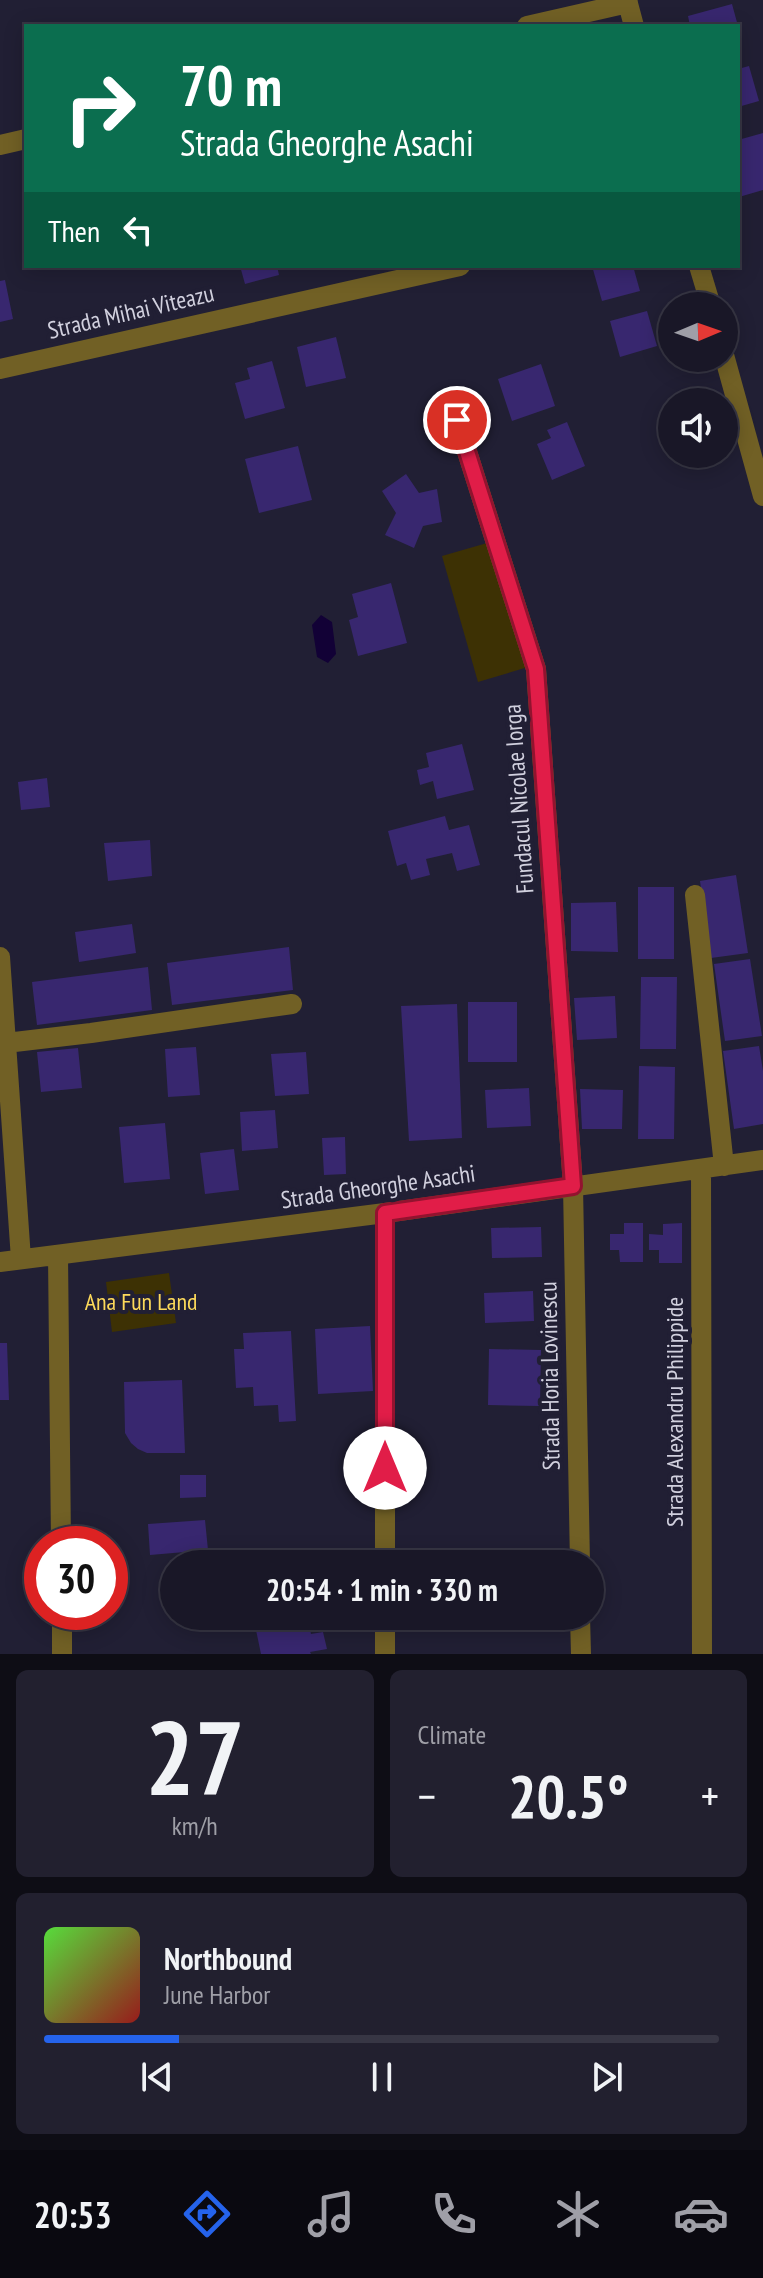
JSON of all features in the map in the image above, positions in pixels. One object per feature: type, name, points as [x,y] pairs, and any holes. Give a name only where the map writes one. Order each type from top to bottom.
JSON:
[{"type":"street","points":[[535,24],[627,2],[633,24]]},
{"type":"street","points":[[0,145],[24,139]]},
{"type":"street","name":"Strada Mihai Viteazu","points":[[0,369],[451,268]]},
{"type":"street","points":[[700,268],[707,292]]},
{"type":"street","points":[[729,372],[763,496]]},
{"type":"street","name":"Fundacul Nicolae Iorga","points":[[457,420],[536,669],[573,1186]]},
{"type":"street","points":[[695,895],[724,1166]]},
{"type":"street","points":[[0,957],[21,1259]]},
{"type":"street","points":[[6,1043],[292,1004]]},
{"type":"street","name":"Strada Gheorghe Asachi","points":[[0,1262],[385,1213],[763,1160]]},
{"type":"street","name":"Strada Alexandru Philippide","points":[[701,1169],[702,1654]]},
{"type":"street","name":"Strada Horia Lovinescu","points":[[573,1186],[580,1550]]},
{"type":"street","points":[[385,1213],[385,1550]]},
{"type":"street","points":[[58,1255],[61,1526]]},
{"type":"street","points":[[62,1630],[62,1654]]},
{"type":"street","points":[[385,1630],[385,1654]]},
{"type":"street","points":[[580,1630],[581,1654]]},
{"type":"green space","points":[[501,539],[538,664],[478,682],[442,556]]},
{"type":"green space","name":"Ana Fun Land","points":[[169,1273],[176,1323],[112,1332],[106,1282]]},
{"type":"shaded area","points":[[321,615],[332,622],[336,654],[328,663],[317,657],[312,625]]},
{"type":"building","points":[[732,4],[737,24],[690,24],[688,16]]},
{"type":"building","points":[[749,66],[759,101],[740,106],[740,68]]},
{"type":"building","points":[[763,133],[763,190],[740,197],[740,139]]},
{"type":"building","points":[[241,268],[277,268],[279,275],[245,284]]},
{"type":"building","points":[[593,268],[634,268],[640,291],[602,301]]},
{"type":"building","points":[[5,280],[13,319],[0,322],[0,281]]},
{"type":"building","points":[[647,311],[657,346],[620,357],[610,321]]},
{"type":"building","points":[[336,337],[346,378],[306,387],[297,347]]},
{"type":"building","points":[[272,361],[285,408],[245,419],[235,383],[250,379],[247,368]]},
{"type":"building","points":[[541,364],[555,406],[512,421],[498,379]]},
{"type":"building","points":[[567,422],[585,466],[552,480],[537,444],[551,438],[547,430]]},
{"type":"building","points":[[298,446],[312,500],[259,513],[245,459]]},
{"type":"building","points":[[406,474],[419,493],[437,489],[442,522],[423,526],[414,548],[385,535],[396,513],[382,491]]},
{"type":"building","points":[[391,583],[407,643],[358,656],[349,620],[358,617],[352,594]]},
{"type":"building","points":[[462,744],[474,790],[437,799],[433,781],[420,785],[417,770],[429,767],[426,753]]},
{"type":"building","points":[[47,778],[50,807],[21,810],[18,782]]},
{"type":"building","points":[[445,816],[449,830],[469,825],[480,865],[457,871],[452,853],[426,859],[430,875],[411,880],[406,863],[397,866],[388,831]]},
{"type":"building","points":[[150,840],[152,876],[108,881],[104,843]]},
{"type":"building","points":[[736,875],[748,953],[711,958],[700,881]]},
{"type":"building","points":[[638,887],[674,887],[674,959],[638,959]]},
{"type":"building","points":[[616,902],[618,952],[571,951],[571,903]]},
{"type":"building","points":[[132,924],[136,953],[79,962],[75,932]]},
{"type":"building","points":[[289,947],[293,990],[172,1005],[167,963]]},
{"type":"building","points":[[750,959],[762,1036],[725,1041],[714,964]]},
{"type":"building","points":[[148,967],[152,1010],[37,1025],[32,982]]},
{"type":"building","points":[[641,977],[677,977],[676,1049],[640,1049]]},
{"type":"building","points":[[615,996],[617,1038],[577,1040],[574,998]]},
{"type":"building","points":[[468,1002],[517,1002],[517,1062],[468,1062]]},
{"type":"building","points":[[457,1004],[462,1138],[409,1141],[401,1006]]},
{"type":"building","points":[[759,1046],[763,1071],[763,1124],[734,1129],[723,1051]]},
{"type":"building","points":[[196,1047],[200,1095],[168,1097],[165,1049]]},
{"type":"building","points":[[78,1048],[82,1088],[41,1092],[37,1052]]},
{"type":"building","points":[[306,1052],[309,1094],[275,1096],[271,1054]]},
{"type":"building","points":[[639,1066],[675,1067],[674,1139],[638,1139]]},
{"type":"building","points":[[529,1088],[531,1126],[487,1128],[485,1090]]},
{"type":"building","points":[[580,1089],[623,1090],[622,1129],[582,1129]]},
{"type":"building","points":[[275,1110],[278,1148],[242,1151],[240,1112]]},
{"type":"building","points":[[165,1123],[170,1179],[124,1183],[119,1127]]},
{"type":"building","points":[[345,1137],[346,1174],[324,1175],[322,1138]]},
{"type":"building","points":[[234,1149],[239,1190],[205,1194],[200,1153]]},
{"type":"building","points":[[624,1223],[643,1223],[643,1262],[620,1262],[619,1250],[610,1250],[610,1234],[624,1234]]},
{"type":"building","points":[[682,1223],[682,1263],[659,1263],[659,1250],[649,1250],[649,1234],[663,1235],[663,1224]]},
{"type":"building","points":[[541,1227],[542,1257],[492,1258],[491,1228]]},
{"type":"building","points":[[533,1291],[534,1321],[485,1323],[484,1293]]},
{"type":"building","points":[[370,1326],[373,1391],[318,1394],[315,1329]]},
{"type":"building","points":[[291,1331],[296,1421],[279,1422],[278,1405],[254,1406],[253,1387],[236,1388],[234,1349],[244,1349],[243,1333]]},
{"type":"building","points":[[0,1343],[7,1343],[9,1400],[0,1400]]},
{"type":"building","points":[[489,1349],[541,1350],[540,1406],[488,1405]]},
{"type":"building","points":[[182,1380],[185,1453],[147,1453],[138,1449],[125,1433],[124,1382]]},
{"type":"building","points":[[180,1475],[206,1475],[206,1497],[180,1498]]},
{"type":"building","points":[[205,1520],[208,1550],[160,1550],[160,1554],[150,1555],[148,1524]]},
{"type":"building","points":[[256,1630],[323,1632],[327,1649],[311,1654],[261,1654]]},
{"type":"route","points":[[385,1468],[385,1213],[573,1186],[536,669],[457,420]]}]
